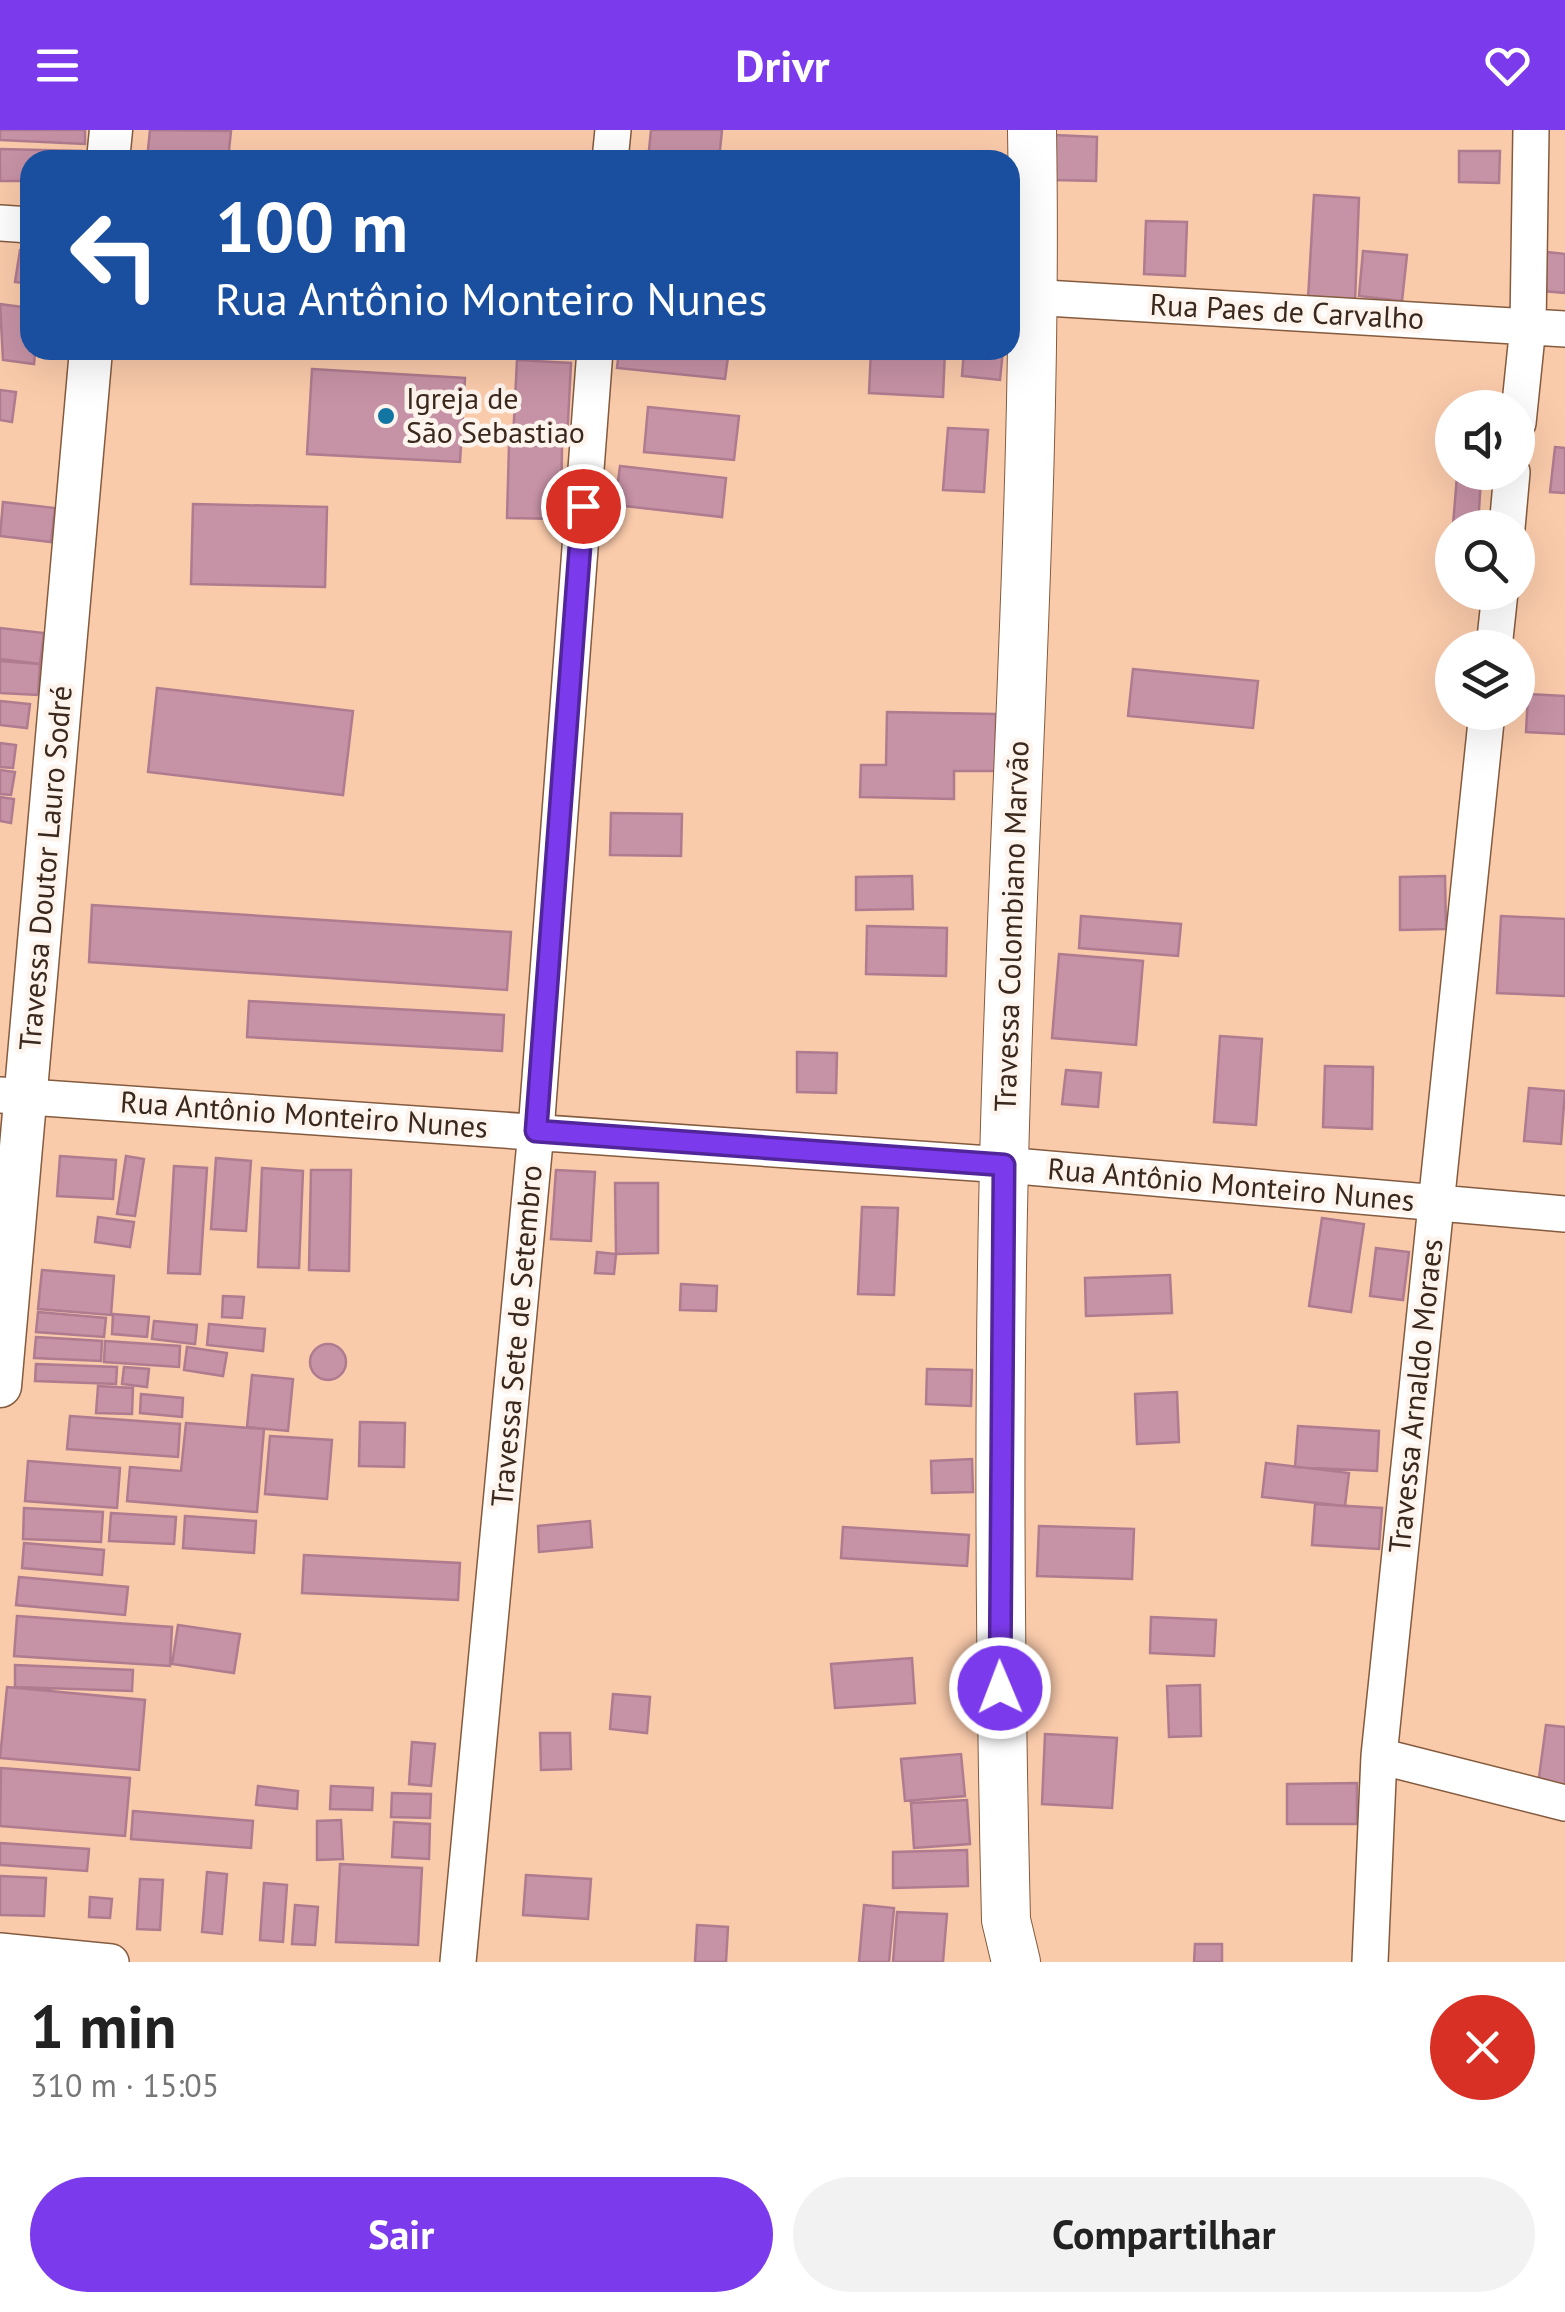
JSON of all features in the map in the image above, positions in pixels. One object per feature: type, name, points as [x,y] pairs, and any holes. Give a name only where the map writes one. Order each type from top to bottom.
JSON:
[{"type":"main road","name":"Travessa Colombiano Marvão","points":[[1016,1962],[1006,1920],[1000,1649],[1004,1165],[1022,297],[1032,130]]},
{"type":"street","points":[[1521,390],[1528,326],[1532,130]]},
{"type":"street","name":"Rua Paes de Carvalho","points":[[1022,297],[1565,329]]},
{"type":"street","name":"Travessa Doutor Lauro Sodré","points":[[0,1386],[13,1096],[90,360]]},
{"type":"street","name":"Travessa Sete de Setembro","points":[[458,1962],[536,1131],[593,360]]},
{"type":"street","name":"Travessa Arnaldo Moraes","points":[[1370,1962],[1379,1756],[1485,730]]},
{"type":"street","name":"Rua Antônio Monteiro Nunes","points":[[13,1096],[1004,1165],[1565,1214]]},
{"type":"street","points":[[1379,1756],[1565,1803]]},
{"type":"street","points":[[0,1950],[111,1962]]},
{"type":"building","points":[[0,130],[85,130],[85,144],[0,140]]},
{"type":"building","points":[[150,130],[231,131],[229,150],[148,150]]},
{"type":"building","points":[[651,130],[722,130],[720,150],[649,150]]},
{"type":"building","points":[[1055,135],[1097,137],[1096,181],[1054,180]]},
{"type":"building","points":[[0,149],[41,150],[20,150],[20,181],[0,181]]},
{"type":"building","points":[[1459,151],[1500,151],[1499,183],[1459,182]]},
{"type":"building","points":[[1314,195],[1359,198],[1355,301],[1308,299]]},
{"type":"building","points":[[1146,221],[1187,222],[1185,276],[1144,274]]},
{"type":"building","points":[[20,250],[20,283],[15,282]]},
{"type":"building","points":[[1363,251],[1407,255],[1402,301],[1359,296]]},
{"type":"building","points":[[1547,252],[1565,254],[1565,293],[1543,291]]},
{"type":"building","points":[[0,304],[20,307],[20,360],[34,360],[34,364],[3,360]]},
{"type":"building","points":[[517,360],[571,363],[567,442],[513,439]]},
{"type":"building","points":[[618,360],[728,360],[725,379],[617,368]]},
{"type":"building","points":[[871,360],[945,360],[943,397],[869,393]]},
{"type":"building","points":[[963,360],[1002,360],[1000,380],[962,376]]},
{"type":"building","name":"Igreja de São Sebastiao","points":[[312,369],[465,378],[460,462],[307,454]]},
{"type":"building","points":[[0,390],[16,392],[12,422],[0,420]]},
{"type":"building","points":[[648,407],[739,416],[734,460],[644,452]]},
{"type":"building","points":[[948,428],[988,430],[984,492],[943,490]]},
{"type":"building","points":[[509,445],[562,446],[561,519],[507,518]]},
{"type":"building","points":[[1555,447],[1565,448],[1565,493],[1550,492]]},
{"type":"building","points":[[620,466],[726,478],[722,517],[615,505]]},
{"type":"building","points":[[1456,490],[1480,490],[1479,510],[1454,510]]},
{"type":"building","points":[[3,502],[55,508],[51,542],[0,536]]},
{"type":"building","points":[[193,504],[327,507],[325,587],[191,584]]},
{"type":"building","points":[[0,628],[44,633],[40,664],[0,659]]},
{"type":"building","points":[[0,661],[40,664],[38,695],[0,693]]},
{"type":"building","points":[[1133,669],[1258,681],[1253,728],[1128,716]]},
{"type":"building","points":[[157,688],[353,711],[343,795],[148,772]]},
{"type":"building","points":[[1535,694],[1565,696],[1565,734],[1526,732],[1535,730]]},
{"type":"building","points":[[0,701],[30,704],[27,728],[0,725]]},
{"type":"building","points":[[887,712],[996,714],[995,771],[954,771],[954,799],[860,797],[861,765],[886,765]]},
{"type":"building","points":[[0,743],[16,745],[13,768],[0,767]]},
{"type":"building","points":[[0,770],[15,772],[11,795],[0,794]]},
{"type":"building","points":[[0,797],[14,799],[11,823],[0,821]]},
{"type":"building","points":[[611,813],[682,814],[681,856],[610,855]]},
{"type":"building","points":[[912,876],[913,909],[856,910],[856,877]]},
{"type":"building","points":[[1445,876],[1446,929],[1400,930],[1400,877]]},
{"type":"building","points":[[92,905],[511,932],[507,990],[89,962]]},
{"type":"building","points":[[1081,916],[1181,924],[1178,956],[1079,948]]},
{"type":"building","points":[[1501,916],[1565,919],[1565,996],[1497,993]]},
{"type":"building","points":[[867,926],[947,928],[946,976],[866,974]]},
{"type":"building","points":[[1059,954],[1143,961],[1136,1045],[1052,1038]]},
{"type":"building","points":[[249,1001],[504,1015],[502,1051],[247,1037]]},
{"type":"building","points":[[1220,1036],[1262,1039],[1256,1125],[1214,1122]]},
{"type":"building","points":[[797,1052],[837,1053],[836,1093],[797,1092]]},
{"type":"building","points":[[1325,1066],[1373,1067],[1372,1129],[1323,1127]]},
{"type":"building","points":[[1066,1070],[1101,1073],[1098,1107],[1062,1104]]},
{"type":"building","points":[[1529,1088],[1565,1091],[1561,1144],[1524,1141]]},
{"type":"building","points":[[60,1156],[116,1160],[113,1199],[57,1196]]},
{"type":"building","points":[[126,1156],[144,1159],[135,1216],[117,1214]]},
{"type":"building","points":[[216,1158],[251,1161],[246,1231],[211,1229]]},
{"type":"building","points":[[174,1166],[207,1168],[200,1274],[168,1273]]},
{"type":"building","points":[[262,1168],[303,1171],[299,1268],[258,1267]]},
{"type":"building","points":[[311,1170],[351,1170],[349,1271],[309,1270]]},
{"type":"building","points":[[556,1170],[595,1172],[591,1241],[551,1239]]},
{"type":"building","points":[[615,1183],[658,1183],[658,1253],[616,1254]]},
{"type":"building","points":[[862,1207],[898,1208],[894,1295],[858,1294]]},
{"type":"building","points":[[98,1217],[134,1222],[130,1247],[95,1242]]},
{"type":"building","points":[[1322,1218],[1364,1224],[1351,1312],[1309,1306]]},
{"type":"building","points":[[1376,1248],[1409,1252],[1403,1300],[1370,1296]]},
{"type":"building","points":[[597,1252],[616,1254],[614,1274],[595,1273]]},
{"type":"building","points":[[42,1270],[114,1276],[111,1315],[38,1309]]},
{"type":"building","points":[[1170,1275],[1172,1313],[1086,1316],[1085,1278]]},
{"type":"building","points":[[681,1284],[717,1286],[716,1311],[680,1310]]},
{"type":"building","points":[[223,1296],[244,1297],[242,1318],[222,1317]]},
{"type":"building","points":[[38,1312],[106,1318],[104,1337],[36,1332]]},
{"type":"building","points":[[113,1314],[149,1317],[147,1337],[112,1334]]},
{"type":"building","points":[[154,1321],[197,1325],[195,1344],[152,1339]]},
{"type":"building","points":[[209,1324],[265,1329],[263,1351],[207,1345]]},
{"type":"building","points":[[36,1337],[102,1341],[101,1361],[34,1358]]},
{"type":"building","points":[[105,1341],[180,1346],[179,1367],[104,1362]]},
{"type":"building","points":[[328,1344],[341,1349],[346,1362],[341,1375],[328,1380],[315,1375],[310,1362],[315,1349]]},
{"type":"building","points":[[187,1347],[227,1353],[223,1376],[184,1370]]},
{"type":"building","points":[[36,1364],[117,1367],[116,1384],[35,1381]]},
{"type":"building","points":[[124,1367],[149,1369],[147,1387],[122,1384]]},
{"type":"building","points":[[927,1369],[972,1370],[971,1406],[926,1404]]},
{"type":"building","points":[[252,1375],[293,1379],[288,1431],[247,1427]]},
{"type":"building","points":[[98,1386],[133,1388],[132,1414],[96,1413]]},
{"type":"building","points":[[1177,1392],[1179,1442],[1137,1444],[1135,1394]]},
{"type":"building","points":[[141,1394],[183,1398],[182,1417],[140,1413]]},
{"type":"building","points":[[70,1416],[180,1424],[178,1457],[67,1449]]},
{"type":"building","points":[[360,1422],[405,1423],[404,1467],[359,1466]]},
{"type":"building","points":[[186,1423],[264,1429],[257,1512],[127,1501],[130,1467],[181,1471]]},
{"type":"building","points":[[1298,1426],[1379,1431],[1377,1471],[1295,1467]]},
{"type":"building","points":[[270,1436],[332,1440],[327,1499],[265,1494]]},
{"type":"building","points":[[972,1459],[973,1492],[932,1493],[931,1461]]},
{"type":"building","points":[[28,1461],[120,1468],[117,1508],[25,1501]]},
{"type":"building","points":[[1266,1463],[1349,1473],[1345,1506],[1262,1497]]},
{"type":"building","points":[[1315,1504],[1382,1508],[1379,1549],[1312,1545]]},
{"type":"building","points":[[24,1508],[103,1512],[101,1542],[23,1539]]},
{"type":"building","points":[[111,1513],[176,1517],[174,1544],[109,1541]]},
{"type":"building","points":[[185,1516],[256,1521],[254,1553],[183,1548]]},
{"type":"building","points":[[590,1521],[592,1547],[539,1552],[538,1526]]},
{"type":"building","points":[[1039,1526],[1134,1529],[1132,1579],[1037,1576]]},
{"type":"building","points":[[843,1527],[969,1535],[967,1566],[841,1558]]},
{"type":"building","points":[[24,1543],[104,1550],[102,1575],[22,1568]]},
{"type":"building","points":[[304,1555],[460,1563],[458,1600],[302,1593]]},
{"type":"building","points":[[19,1577],[128,1587],[125,1615],[16,1605]]},
{"type":"building","points":[[17,1616],[172,1627],[170,1666],[14,1656]]},
{"type":"building","points":[[1151,1617],[1216,1620],[1214,1656],[1150,1653]]},
{"type":"building","points":[[178,1625],[240,1634],[234,1673],[172,1664]]},
{"type":"building","points":[[912,1658],[915,1703],[835,1708],[831,1664]]},
{"type":"building","points":[[15,1665],[133,1670],[132,1691],[15,1687]]},
{"type":"building","points":[[1200,1685],[1201,1736],[1169,1737],[1167,1686]]},
{"type":"building","points":[[7,1687],[145,1700],[139,1770],[0,1758]]},
{"type":"building","points":[[613,1694],[650,1697],[647,1733],[610,1729]]},
{"type":"building","points":[[1546,1725],[1565,1727],[1565,1789],[1538,1785]]},
{"type":"building","points":[[540,1733],[570,1733],[571,1769],[541,1770]]},
{"type":"building","points":[[1045,1734],[1117,1738],[1112,1808],[1042,1804]]},
{"type":"building","points":[[412,1742],[435,1744],[431,1786],[409,1784]]},
{"type":"building","points":[[961,1754],[965,1796],[905,1801],[901,1759]]},
{"type":"building","points":[[1,1768],[130,1778],[125,1836],[0,1826]]},
{"type":"building","points":[[1357,1783],[1357,1824],[1287,1824],[1287,1784]]},
{"type":"building","points":[[258,1786],[298,1791],[297,1809],[256,1805]]},
{"type":"building","points":[[331,1786],[373,1788],[372,1810],[330,1809]]},
{"type":"building","points":[[392,1793],[431,1794],[430,1818],[391,1817]]},
{"type":"building","points":[[967,1800],[970,1844],[914,1848],[911,1803]]},
{"type":"building","points":[[133,1811],[253,1821],[251,1848],[131,1839]]},
{"type":"building","points":[[341,1820],[343,1859],[317,1860],[317,1821]]},
{"type":"building","points":[[394,1822],[430,1824],[429,1859],[392,1857]]},
{"type":"building","points":[[0,1843],[89,1849],[87,1871],[0,1865]]},
{"type":"building","points":[[967,1850],[968,1886],[893,1888],[893,1852]]},
{"type":"building","points":[[340,1864],[422,1868],[418,1945],[336,1942]]},
{"type":"building","points":[[207,1872],[227,1874],[222,1934],[202,1932]]},
{"type":"building","points":[[526,1875],[591,1879],[588,1919],[523,1915]]},
{"type":"building","points":[[0,1876],[46,1878],[44,1916],[0,1915]]},
{"type":"building","points":[[140,1879],[163,1880],[160,1930],[137,1929]]},
{"type":"building","points":[[264,1883],[287,1885],[283,1942],[260,1940]]},
{"type":"building","points":[[90,1897],[112,1899],[110,1918],[89,1917]]},
{"type":"building","points":[[295,1905],[318,1907],[315,1945],[292,1944]]},
{"type":"building","points":[[864,1905],[894,1908],[889,1962],[859,1962]]},
{"type":"building","points":[[897,1912],[947,1914],[943,1962],[893,1962]]},
{"type":"building","points":[[697,1925],[728,1927],[726,1962],[695,1962]]},
{"type":"building","points":[[1195,1944],[1222,1944],[1222,1962],[1194,1962]]},
{"type":"place","name":"Igreja de São Sebastiao","points":[[386,416]]},
{"type":"route","points":[[583,506],[536,1131],[1004,1165],[1000,1688]]}]
